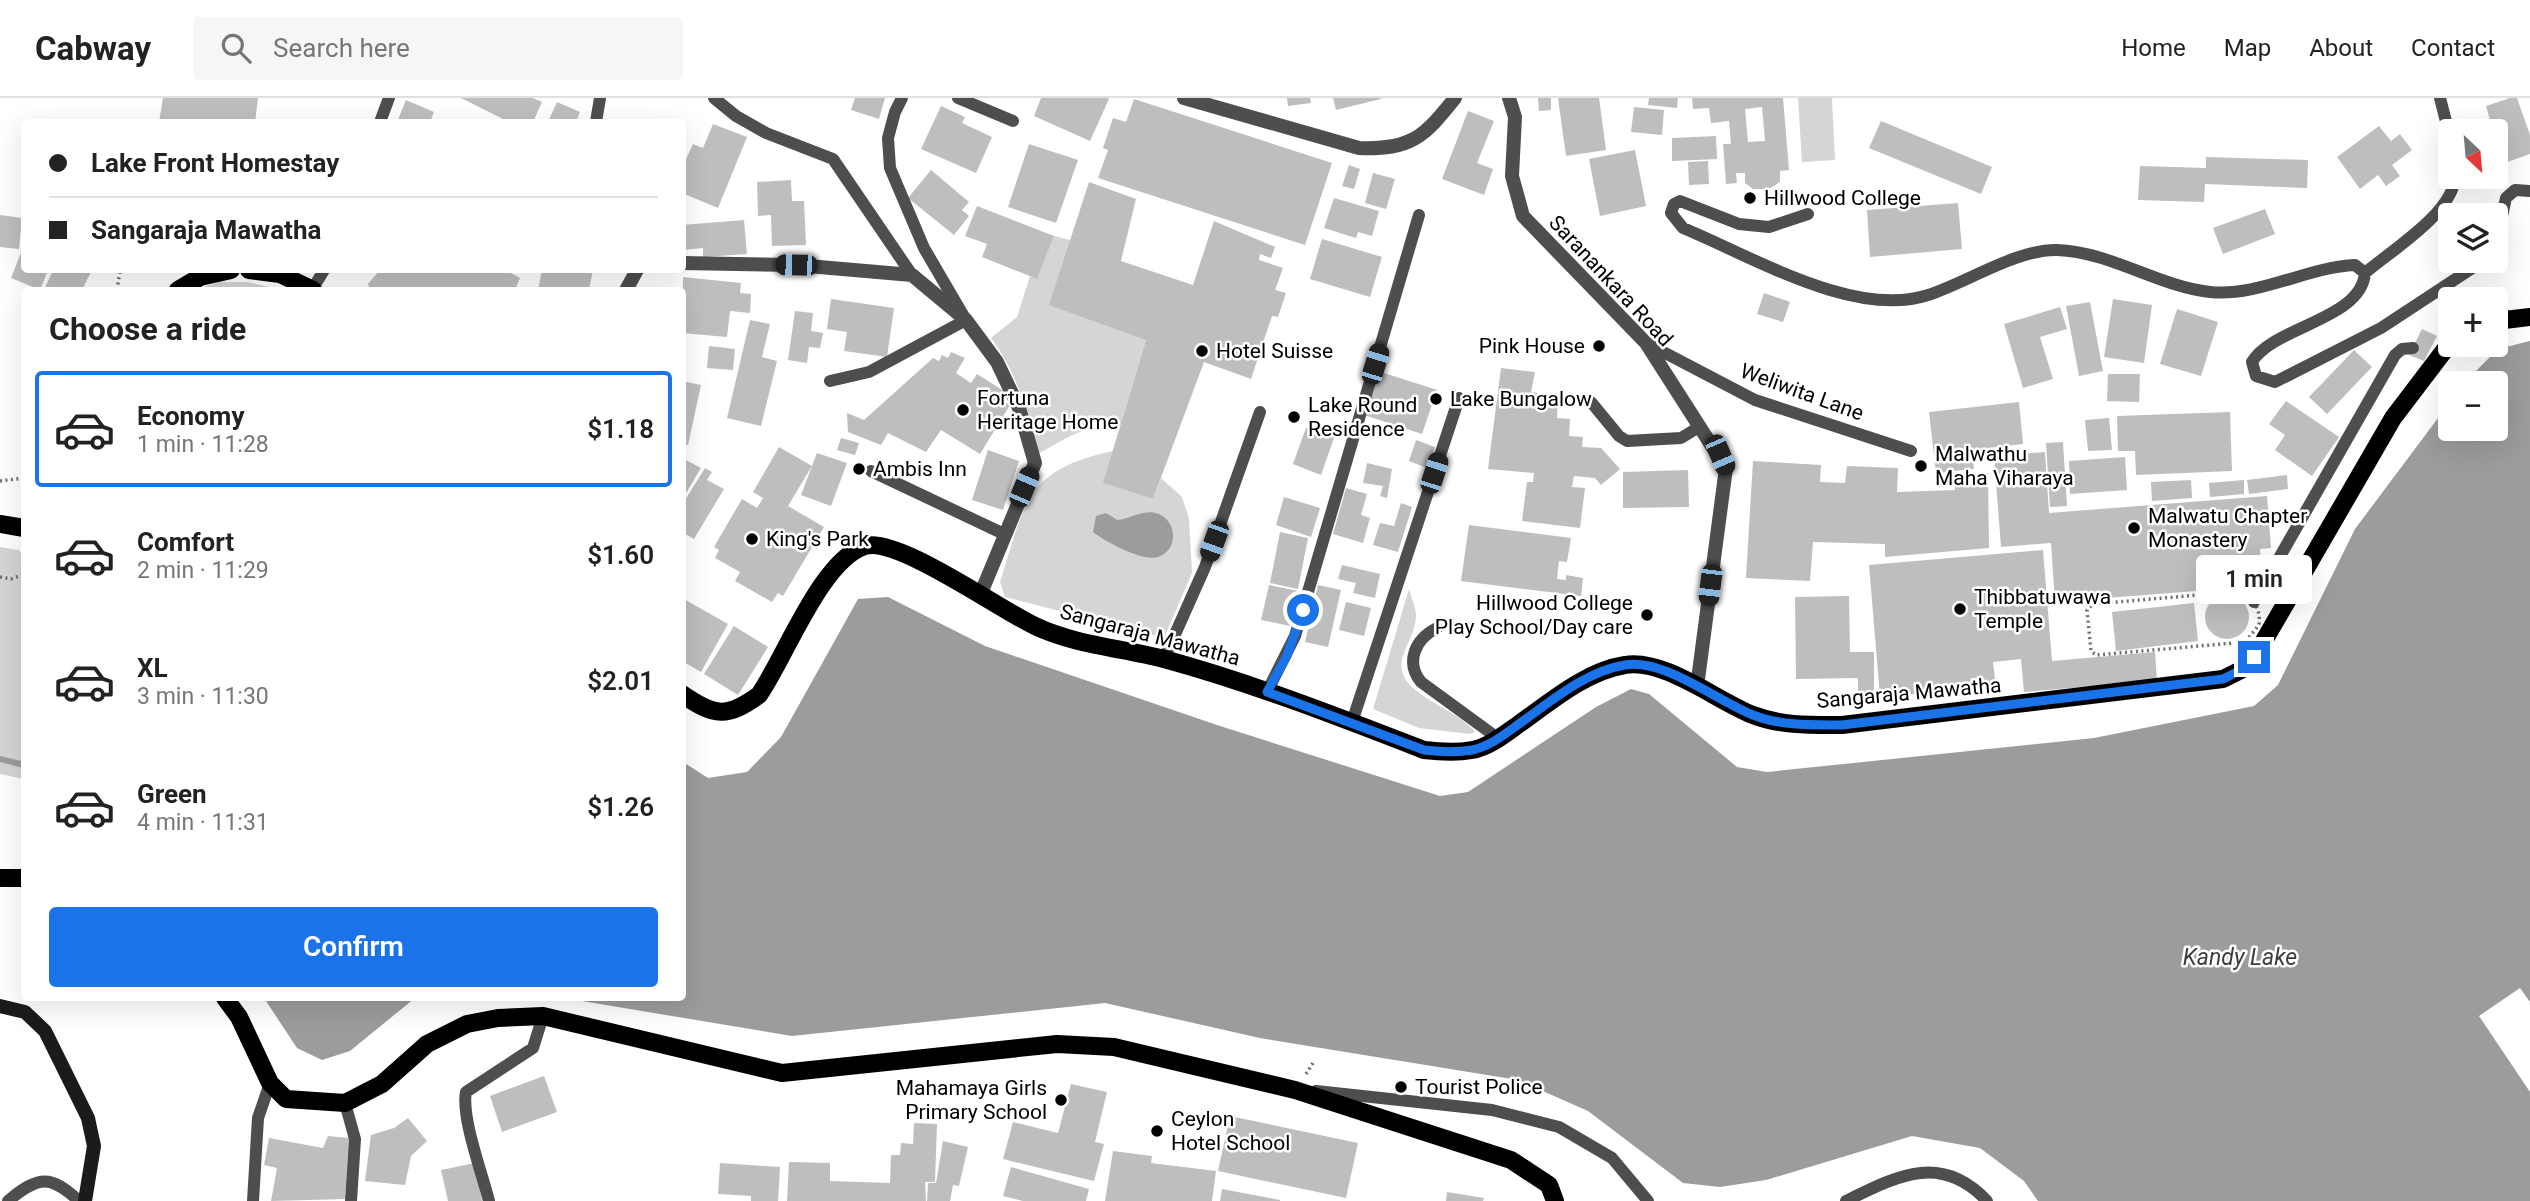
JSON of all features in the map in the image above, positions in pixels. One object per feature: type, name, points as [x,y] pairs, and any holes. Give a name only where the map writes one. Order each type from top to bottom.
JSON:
[{"type":"main road","points":[[183,287],[200,277],[218,273]]},
{"type":"main road","points":[[272,273],[306,287]]},
{"type":"main road","points":[[2508,320],[2530,317]]},
{"type":"main road","name":"Sangaraja Mawatha","points":[[686,697],[704,709],[724,713],[740,708],[759,695],[830,571],[847,554],[867,545],[889,548],[981,593],[1037,627],[1164,659],[1267,692],[1424,750],[1450,753],[1475,750],[1499,738],[1561,694],[1605,670],[1627,664],[1652,666],[1753,715],[1790,724],[1842,725],[2223,679],[2241,670],[2254,657],[2393,418],[2438,350]]},
{"type":"main road","points":[[0,524],[21,528]]},
{"type":"main road","points":[[0,878],[21,878]]},
{"type":"main road","points":[[227,1001],[239,1017],[270,1083],[286,1099],[345,1103],[382,1084],[427,1044],[467,1024],[498,1018],[543,1016],[782,1073],[1057,1044],[1114,1047],[1295,1090],[1511,1160],[1549,1185],[1555,1201]]},
{"type":"main road","points":[[0,1006],[24,1012],[45,1031],[88,1118],[94,1146],[85,1201]]},
{"type":"street","points":[[1184,98],[1359,148],[1388,149],[1403,146],[1425,134],[1455,98]]},
{"type":"street","name":"Saranankara Road","points":[[1509,98],[1515,117],[1512,176],[1523,216],[1646,343],[1726,468],[1696,687]]},
{"type":"street","points":[[686,263],[796,265],[912,275],[966,320],[997,362],[1019,408],[1035,463],[981,593]]},
{"type":"lane","points":[[381,119],[389,98]]},
{"type":"lane","points":[[596,119],[600,98]]},
{"type":"lane","points":[[714,98],[736,116],[766,134],[833,159],[912,275]]},
{"type":"lane","points":[[830,381],[879,368],[966,320],[924,248],[890,168],[888,138],[902,98]]},
{"type":"lane","points":[[958,98],[1013,121]]},
{"type":"lane","points":[[2440,98],[2445,119]]},
{"type":"lane","points":[[2454,189],[2435,215],[2365,272],[2364,285],[2351,299],[2326,316],[2259,351],[2252,362],[2256,376],[2274,382],[2292,375],[2381,328],[2465,273]]},
{"type":"lane","points":[[2505,203],[2506,198],[2515,190],[2529,189]]},
{"type":"lane","points":[[1808,215],[1769,226],[1739,224],[1680,201],[1674,204],[1671,213],[1683,228],[1811,283],[1841,295],[1875,299],[1925,296],[2021,257],[2056,250],[2093,256],[2181,286],[2212,292],[2246,289],[2345,265],[2355,265],[2365,272]]},
{"type":"lane","points":[[1267,692],[1295,636],[1419,215]]},
{"type":"lane","name":"Weliwita Lane","points":[[1646,343],[1755,400],[1911,451]]},
{"type":"lane","points":[[2254,602],[2395,355],[2402,349],[2413,348]]},
{"type":"lane","points":[[1352,722],[1458,398]]},
{"type":"lane","points":[[1591,402],[1619,436],[1627,441],[1681,438],[1699,427]]},
{"type":"lane","points":[[1164,659],[1205,567],[1261,412]]},
{"type":"lane","points":[[871,471],[1004,534]]},
{"type":"lane","points":[[1437,628],[1427,633],[1418,643],[1413,655],[1414,673],[1422,682],[1499,738]]},
{"type":"lane","points":[[489,1201],[467,1125],[466,1092],[533,1048],[543,1016]]},
{"type":"lane","points":[[253,1201],[258,1118],[270,1083]]},
{"type":"lane","points":[[1295,1090],[1492,1110],[1559,1127],[1612,1158],[1648,1201]]},
{"type":"lane","points":[[345,1103],[355,1139],[351,1201]]},
{"type":"lane","points":[[1846,1201],[1899,1175],[1940,1173],[1971,1184],[1987,1201]]},
{"type":"lane","points":[[8,1201],[19,1192],[46,1181],[58,1182],[79,1201]]},
{"type":"path","points":[[0,481],[21,478]]},
{"type":"path","points":[[0,577],[11,579],[21,575]]},
{"type":"path","points":[[2234,592],[2254,602],[2258,610],[2259,625],[2245,642],[2096,655],[2091,651],[2087,610],[2092,604],[2234,592]]},
{"type":"shaded area","points":[[1798,98],[1832,98],[1835,160],[1802,162]]},
{"type":"shaded area","points":[[1054,236],[1070,240],[1146,340],[1120,426],[1088,429],[1067,437],[1038,454],[1021,393],[991,338],[1017,317],[1030,276],[1037,278]]},
{"type":"shaded area","points":[[220,282],[248,282],[269,287],[204,287]]},
{"type":"shaded area","points":[[1113,451],[1104,483],[1153,499],[1161,478],[1182,497],[1189,518],[1192,573],[1164,638],[1005,597],[1000,582],[1023,512],[1044,480],[1083,459]]},
{"type":"shaded area","points":[[0,547],[19,550],[21,553],[21,778],[0,774]]},
{"type":"shaded area","points":[[1409,589],[1416,616],[1402,661],[1405,678],[1419,693],[1462,720],[1475,732],[1470,734],[1419,728],[1373,709]]},
{"type":"water","name":"Kandy Lake","points":[[2530,341],[2530,1002],[2520,988],[2479,1016],[2530,1092],[2530,1201],[2038,1201],[2024,1181],[1980,1148],[1912,1136],[1766,1180],[1720,1187],[1683,1183],[1588,1111],[1518,1080],[1260,1038],[1105,1003],[792,1036],[582,1001],[686,1001],[686,764],[708,778],[747,772],[781,737],[858,599],[888,597],[985,646],[1220,726],[1440,796],[1468,792],[1596,707],[1631,689],[1649,694],[1737,767],[1767,772],[2094,738],[2254,706],[2278,685],[2355,529],[2438,418],[2438,441],[2508,441],[2508,371],[2476,371],[2490,357],[2508,357],[2508,346]]},
{"type":"water","points":[[1106,513],[1117,520],[1143,513],[1159,514],[1170,524],[1172,530],[1169,549],[1158,557],[1143,557],[1107,541],[1093,532],[1096,516]]},
{"type":"water","points":[[266,1001],[411,1001],[350,1051],[322,1060],[297,1048]]},
{"type":"building","points":[[163,98],[258,98],[255,119],[160,119]]},
{"type":"building","points":[[461,98],[533,98],[542,102],[534,119],[503,119]]},
{"type":"building","points":[[855,98],[885,98],[879,119],[851,110]]},
{"type":"building","points":[[1041,98],[1109,99],[1090,141],[1034,116]]},
{"type":"building","points":[[1287,98],[1310,98],[1311,103],[1288,106]]},
{"type":"building","points":[[1333,98],[1381,98],[1381,99],[1336,110]]},
{"type":"building","points":[[1538,98],[1551,98],[1551,110],[1539,111]]},
{"type":"building","points":[[1558,98],[1599,98],[1606,150],[1566,156]]},
{"type":"building","points":[[1649,98],[1678,98],[1677,108],[1648,105]]},
{"type":"building","points":[[1692,98],[1783,98],[1789,170],[1780,171],[1780,182],[1769,189],[1753,189],[1745,183],[1745,173],[1736,173],[1737,183],[1726,184],[1723,144],[1731,144],[1729,121],[1711,123],[1709,108],[1693,109]],"holes":[[[1762,107],[1765,141],[1748,142],[1745,109]]]},
{"type":"building","points":[[2517,98],[2530,135],[2530,154],[2508,162],[2508,119],[2490,119],[2486,106]]},
{"type":"building","points":[[1134,99],[1332,163],[1305,245],[1098,178],[1108,150],[1103,148],[1113,118],[1126,122]]},
{"type":"building","points":[[406,100],[434,112],[431,119],[398,119]]},
{"type":"building","points":[[557,102],[580,112],[577,119],[549,119]]},
{"type":"building","points":[[941,106],[965,117],[962,123],[992,137],[976,173],[921,149]]},
{"type":"building","points":[[1634,107],[1664,110],[1662,135],[1631,132]]},
{"type":"building","points":[[1468,111],[1494,121],[1477,163],[1493,169],[1484,195],[1442,179]]},
{"type":"building","points":[[1881,121],[1992,167],[1981,194],[1869,148]]},
{"type":"building","points":[[713,124],[747,137],[718,208],[686,195],[686,159],[693,144],[703,148]]},
{"type":"building","points":[[2379,126],[2391,141],[2400,134],[2412,150],[2392,165],[2400,176],[2386,186],[2378,175],[2360,189],[2337,157]]},
{"type":"building","points":[[1716,136],[1717,159],[1672,161],[1672,138]]},
{"type":"building","points":[[1029,144],[1078,160],[1056,223],[1008,207]]},
{"type":"building","points":[[1635,150],[1646,206],[1600,216],[1589,159]]},
{"type":"building","points":[[2206,157],[2308,160],[2307,188],[2205,184],[2204,202],[2138,200],[2140,166],[2206,168]]},
{"type":"building","points":[[1708,161],[1709,184],[1689,185],[1688,162]]},
{"type":"building","points":[[1349,165],[1360,169],[1354,189],[1342,186]]},
{"type":"building","points":[[931,170],[969,202],[962,210],[969,216],[954,235],[908,198]]},
{"type":"building","points":[[1373,173],[1395,179],[1386,209],[1365,203]]},
{"type":"building","points":[[791,180],[792,201],[804,201],[806,245],[772,246],[771,215],[758,216],[757,182]]},
{"type":"building","name":"Hotel Suisse","points":[[1089,182],[1136,199],[1121,261],[1193,285],[1214,221],[1275,247],[1271,258],[1260,254],[1259,260],[1283,268],[1275,290],[1286,293],[1278,317],[1272,316],[1251,379],[1204,362],[1153,499],[1103,483],[1146,340],[1049,305]]},
{"type":"building","points":[[1334,198],[1379,211],[1372,236],[1358,232],[1356,238],[1324,228]]},
{"type":"building","points":[[1958,203],[1962,249],[1870,257],[1867,210]]},
{"type":"building","points":[[977,206],[1054,236],[1037,279],[982,257],[987,244],[965,236]]},
{"type":"building","points":[[2265,209],[2275,234],[2223,254],[2213,228]]},
{"type":"building","points":[[0,215],[21,218],[19,249],[0,247]]},
{"type":"building","points":[[744,220],[747,254],[703,257],[703,248],[686,250],[686,225]]},
{"type":"building","points":[[1322,239],[1382,257],[1370,297],[1310,279]]},
{"type":"building","points":[[21,253],[21,273],[47,273],[41,287],[33,287],[11,278]]},
{"type":"building","points":[[52,273],[90,273],[84,287],[45,287]]},
{"type":"building","points":[[377,273],[511,273],[520,278],[516,287],[369,287],[368,284]]},
{"type":"building","points":[[541,273],[592,273],[590,287],[539,287]]},
{"type":"building","points":[[683,277],[741,283],[740,293],[751,294],[750,313],[730,311],[727,337],[686,333],[686,287],[683,287]]},
{"type":"building","points":[[1764,293],[1790,302],[1783,322],[1757,314]]},
{"type":"building","points":[[831,299],[894,308],[887,357],[844,351],[847,332],[827,329]]},
{"type":"building","points":[[2113,299],[2152,305],[2144,363],[2104,357]]},
{"type":"building","points":[[2090,302],[2103,371],[2079,376],[2066,306]]},
{"type":"building","points":[[2060,307],[2067,329],[2040,337],[2053,379],[2023,388],[2004,324]]},
{"type":"building","points":[[2177,309],[2218,322],[2201,376],[2160,364]]},
{"type":"building","points":[[795,311],[813,313],[811,331],[823,333],[820,348],[809,347],[807,363],[788,360]]},
{"type":"building","points":[[750,320],[770,324],[762,357],[777,361],[761,426],[727,418]]},
{"type":"building","points":[[2422,329],[2437,336],[2424,361],[2409,355]]},
{"type":"building","points":[[709,346],[735,349],[733,370],[707,368]]},
{"type":"building","points":[[2354,350],[2372,367],[2327,414],[2309,397]]},
{"type":"building","points":[[951,352],[965,358],[956,373],[971,383],[977,374],[1004,391],[1000,399],[1010,405],[980,454],[941,430],[926,452],[888,433],[881,445],[848,432],[847,413],[864,420],[933,358],[939,361],[942,355],[948,358]]},
{"type":"building","points":[[1501,368],[1535,372],[1531,392],[1558,396],[1557,418],[1570,419],[1569,436],[1583,437],[1582,447],[1601,448],[1620,469],[1601,485],[1595,478],[1574,476],[1572,487],[1585,488],[1580,528],[1522,521],[1527,482],[1533,482],[1534,473],[1488,469]]},
{"type":"building","points":[[1378,371],[1437,390],[1422,434],[1364,415]]},
{"type":"building","points":[[2108,374],[2140,374],[2139,402],[2107,401]]},
{"type":"building","points":[[686,382],[701,385],[686,445]]},
{"type":"building","points":[[2286,401],[2339,437],[2312,476],[2275,450],[2285,435],[2269,424]]},
{"type":"building","points":[[2019,402],[2023,444],[1972,450],[1974,469],[1936,473],[1929,412]]},
{"type":"building","points":[[2230,412],[2232,471],[2136,475],[2135,451],[2118,451],[2117,416]]},
{"type":"building","points":[[2109,418],[2112,450],[2088,451],[2085,420]]},
{"type":"building","points":[[1306,428],[1334,438],[1321,475],[1293,464]]},
{"type":"building","points":[[841,438],[859,443],[855,455],[837,450]]},
{"type":"building","points":[[1416,440],[1435,447],[1427,468],[1409,461]]},
{"type":"building","points":[[2063,442],[2067,506],[2050,507],[2046,443]]},
{"type":"building","points":[[779,447],[812,466],[788,506],[824,527],[783,596],[778,593],[772,602],[735,581],[740,572],[715,558],[719,550],[714,547],[742,499],[757,508],[763,498],[753,492]]},
{"type":"building","points":[[988,450],[1019,461],[1003,510],[972,500]]},
{"type":"building","name":"Malwatu Chapter Monastery","points":[[2045,452],[2049,513],[2267,496],[2271,548],[2260,549],[2261,569],[2246,569],[2248,587],[2055,602],[2051,543],[2001,547],[1994,456]]},
{"type":"building","points":[[817,453],[847,463],[831,506],[801,495]]},
{"type":"building","points":[[2125,457],[2127,490],[2070,494],[2069,461]]},
{"type":"building","points":[[686,460],[701,468],[686,493]]},
{"type":"building","points":[[1753,461],[1821,465],[1820,482],[1845,483],[1847,466],[1898,468],[1897,492],[1955,490],[1955,476],[1988,473],[1989,548],[1885,557],[1885,544],[1813,542],[1810,581],[1746,578]]},
{"type":"building","points":[[1367,463],[1392,469],[1387,498],[1380,496],[1383,486],[1363,483]]},
{"type":"building","points":[[705,468],[712,472],[707,480],[724,489],[694,539],[686,534],[686,499]]},
{"type":"building","points":[[1688,470],[1689,507],[1623,508],[1623,472]]},
{"type":"building","points":[[2287,475],[2288,489],[2249,494],[2247,480]]},
{"type":"building","points":[[2191,480],[2192,498],[2152,501],[2151,482]]},
{"type":"building","points":[[2244,480],[2244,494],[2210,497],[2209,483]]},
{"type":"building","points":[[1346,488],[1367,494],[1361,515],[1370,518],[1363,543],[1333,534]]},
{"type":"building","points":[[1284,497],[1320,508],[1311,537],[1276,525]]},
{"type":"building","points":[[1401,503],[1412,507],[1398,552],[1373,545],[1380,523],[1394,526]]},
{"type":"building","points":[[1469,525],[1571,538],[1567,562],[1559,561],[1557,579],[1566,580],[1566,575],[1583,578],[1581,596],[1461,581]]},
{"type":"building","points":[[1280,532],[1308,538],[1298,589],[1270,583]]},
{"type":"building","name":"Thibbatuwawa Temple","points":[[2043,550],[2052,661],[2155,652],[2157,681],[2024,692],[2021,659],[1993,662],[1996,687],[1880,697],[1869,565]]},
{"type":"building","points":[[1342,565],[1380,574],[1375,598],[1353,593],[1356,583],[1338,579]]},
{"type":"building","points":[[1269,585],[1298,591],[1290,626],[1261,620]]},
{"type":"building","points":[[1318,585],[1341,590],[1328,647],[1305,642]]},
{"type":"building","points":[[2227,595],[2242,602],[2249,617],[2242,632],[2227,639],[2212,632],[2205,617],[2212,602]]},
{"type":"building","points":[[1849,596],[1850,652],[1874,652],[1874,691],[1858,692],[1858,678],[1796,679],[1795,597]]},
{"type":"building","points":[[686,600],[728,624],[701,672],[686,663]]},
{"type":"building","points":[[1346,602],[1371,608],[1364,636],[1339,630]]},
{"type":"building","points":[[2194,603],[2198,641],[2116,651],[2112,612]]},
{"type":"building","points":[[734,626],[768,647],[738,695],[704,674]]},
{"type":"building","points":[[544,1076],[557,1112],[502,1132],[490,1096]]},
{"type":"building","points":[[1071,1084],[1107,1092],[1095,1142],[1104,1144],[1094,1181],[1003,1159],[1013,1122],[1058,1133]]},
{"type":"building","points":[[1230,1116],[1358,1143],[1346,1198],[1218,1171]]},
{"type":"building","points":[[408,1118],[427,1141],[411,1156],[405,1185],[365,1181],[371,1135],[394,1128]]},
{"type":"building","points":[[914,1123],[937,1124],[935,1182],[925,1182],[926,1201],[787,1201],[789,1162],[830,1163],[830,1181],[890,1183],[891,1155],[900,1155],[901,1143],[913,1144]]},
{"type":"building","points":[[328,1136],[349,1138],[345,1199],[271,1201],[277,1168],[264,1165],[269,1138],[323,1148]]},
{"type":"building","points":[[943,1141],[968,1147],[959,1186],[953,1185],[950,1201],[927,1201],[928,1183],[936,1183]]},
{"type":"building","points":[[1113,1151],[1152,1156],[1151,1163],[1216,1171],[1212,1201],[1105,1201]]},
{"type":"building","points":[[475,1163],[482,1201],[448,1201],[441,1170]]},
{"type":"building","points":[[720,1163],[780,1167],[778,1201],[751,1201],[751,1196],[718,1194]]},
{"type":"building","points":[[1011,1167],[1089,1189],[1086,1201],[1023,1201],[1003,1196]]},
{"type":"building","points":[[1222,1189],[1280,1200],[1280,1201],[1220,1201]]},
{"type":"building","points":[[1447,1192],[1484,1198],[1483,1201],[1446,1201]]},
{"type":"waterway","points":[[0,759],[21,764]]},
{"type":"place","name":"Hillwood College","points":[[1750,198]]},
{"type":"place","name":"Pink House","points":[[1599,346]]},
{"type":"place","name":"Hotel Suisse","points":[[1202,351]]},
{"type":"place","name":"Lake Bungalow","points":[[1436,399]]},
{"type":"place","name":"Fortuna Heritage Home","points":[[963,410]]},
{"type":"place","name":"Lake Round Residence","points":[[1294,417]]},
{"type":"place","name":"Malwathu Maha Viharaya","points":[[1921,466]]},
{"type":"place","name":"Ambis Inn","points":[[859,469]]},
{"type":"place","name":"Malwatu Chapter Monastery","points":[[2134,528]]},
{"type":"place","name":"King's Park","points":[[752,539]]},
{"type":"place","name":"Thibbatuwawa Temple","points":[[1960,609]]},
{"type":"place","name":"Hillwood College Play School/Day care","points":[[1647,615]]},
{"type":"place","name":"Tourist Police","points":[[1401,1087]]},
{"type":"place","name":"Mahamaya Girls Primary School","points":[[1061,1100]]},
{"type":"place","name":"Ceylon Hotel School","points":[[1157,1131]]},
{"type":"route","points":[[1303,610],[1287,656],[1267,692],[1424,750],[1450,753],[1475,750],[1499,738],[1561,694],[1605,670],[1627,664],[1652,666],[1753,715],[1790,724],[1842,725],[2223,679],[2241,670],[2254,657]]}]
